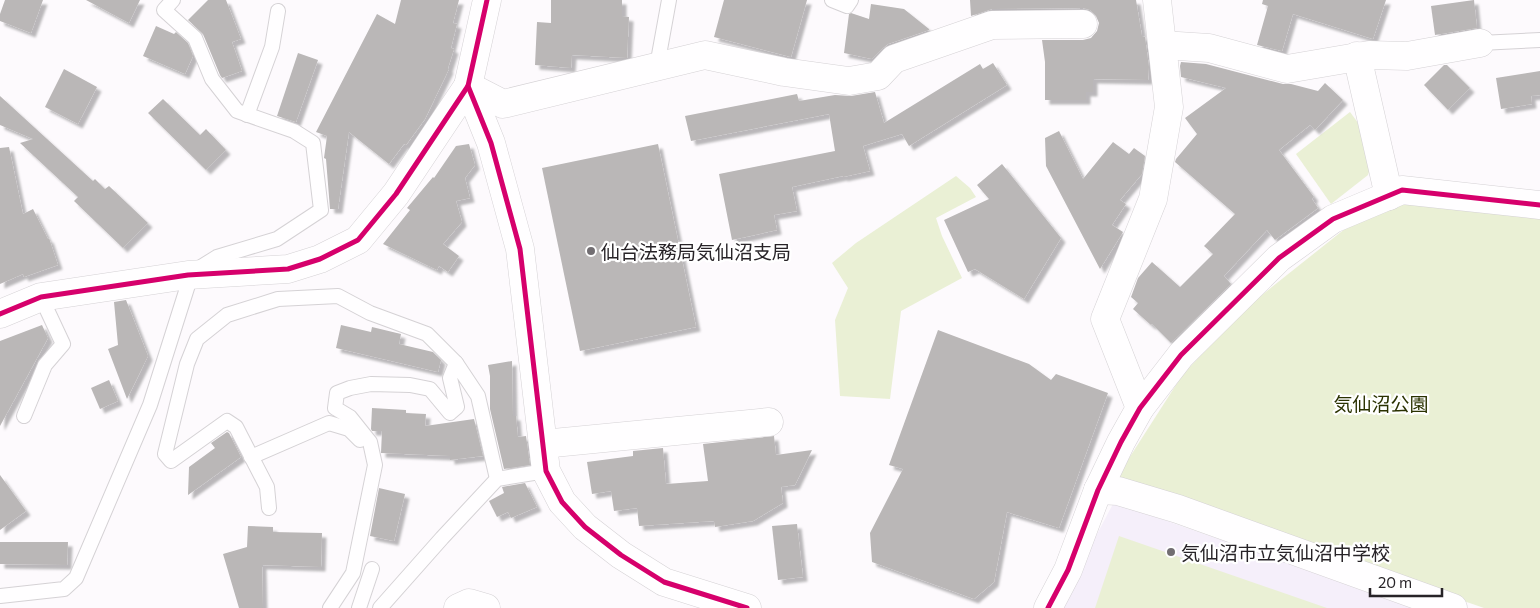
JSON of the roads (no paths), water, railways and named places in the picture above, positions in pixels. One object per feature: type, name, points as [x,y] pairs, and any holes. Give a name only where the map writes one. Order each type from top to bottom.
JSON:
[{"type":"street","points":[[0,314],[41,297],[188,275],[288,269],[320,259],[358,240],[396,194],[468,86],[487,0]]},
{"type":"street","points":[[1140,408],[1105,319],[1153,199],[1169,106],[1157,0]]},
{"type":"street","points":[[468,86],[504,104],[705,55],[784,72],[849,81],[878,76],[894,59],[992,25],[1083,24]]},
{"type":"street","points":[[1162,45],[1209,48],[1287,69],[1357,56],[1407,56],[1480,43]]},
{"type":"street","points":[[1357,56],[1388,196]]},
{"type":"street","points":[[468,86],[491,143],[520,250],[546,472],[562,502],[586,526],[622,555],[664,582],[747,608]]},
{"type":"street","points":[[1048,608],[1068,570],[1098,490],[1140,408],[1181,355],[1279,258],[1333,219],[1402,190],[1540,206]]},
{"type":"street","points":[[543,444],[769,422]]},
{"type":"street","points":[[1098,490],[1118,491],[1178,509],[1453,608]]},
{"type":"street","points":[[458,608],[469,603],[486,608]]},
{"type":"lane","points":[[657,66],[669,0]]},
{"type":"lane","points":[[832,0],[847,6],[851,0]]},
{"type":"lane","points":[[0,596],[64,590],[76,578],[150,405],[188,285],[188,275],[217,257],[277,240],[321,210],[313,143],[294,131],[237,111],[212,79],[195,38],[165,3]]},
{"type":"lane","points":[[248,114],[272,47],[278,11]]},
{"type":"lane","points":[[1480,43],[1540,40]]},
{"type":"lane","points":[[269,508],[267,487],[236,427],[227,421],[171,461],[165,454],[187,364],[197,339],[227,315],[278,299],[338,296],[370,313],[427,334],[456,363],[478,396],[498,479]]},
{"type":"lane","points":[[24,416],[45,365],[63,344],[41,297]]},
{"type":"lane","points":[[330,608],[353,573],[375,466],[370,442],[350,417],[335,408],[337,394],[350,388],[371,384],[410,385],[430,390],[450,413],[457,407],[450,378],[456,363]]},
{"type":"lane","points":[[251,457],[329,423],[349,429],[372,451]]},
{"type":"lane","points":[[380,608],[498,479],[546,472]]},
{"type":"lane","points":[[358,608],[372,569]]},
{"type":"place","name":"仙台法務局気仙沼支局","points":[[591,251]]},
{"type":"place","name":"気仙沼市立気仙沼中学校","points":[[1171,552]]},
{"type":"park label","name":"気仙沼公園","points":[[1381,403]]}]
